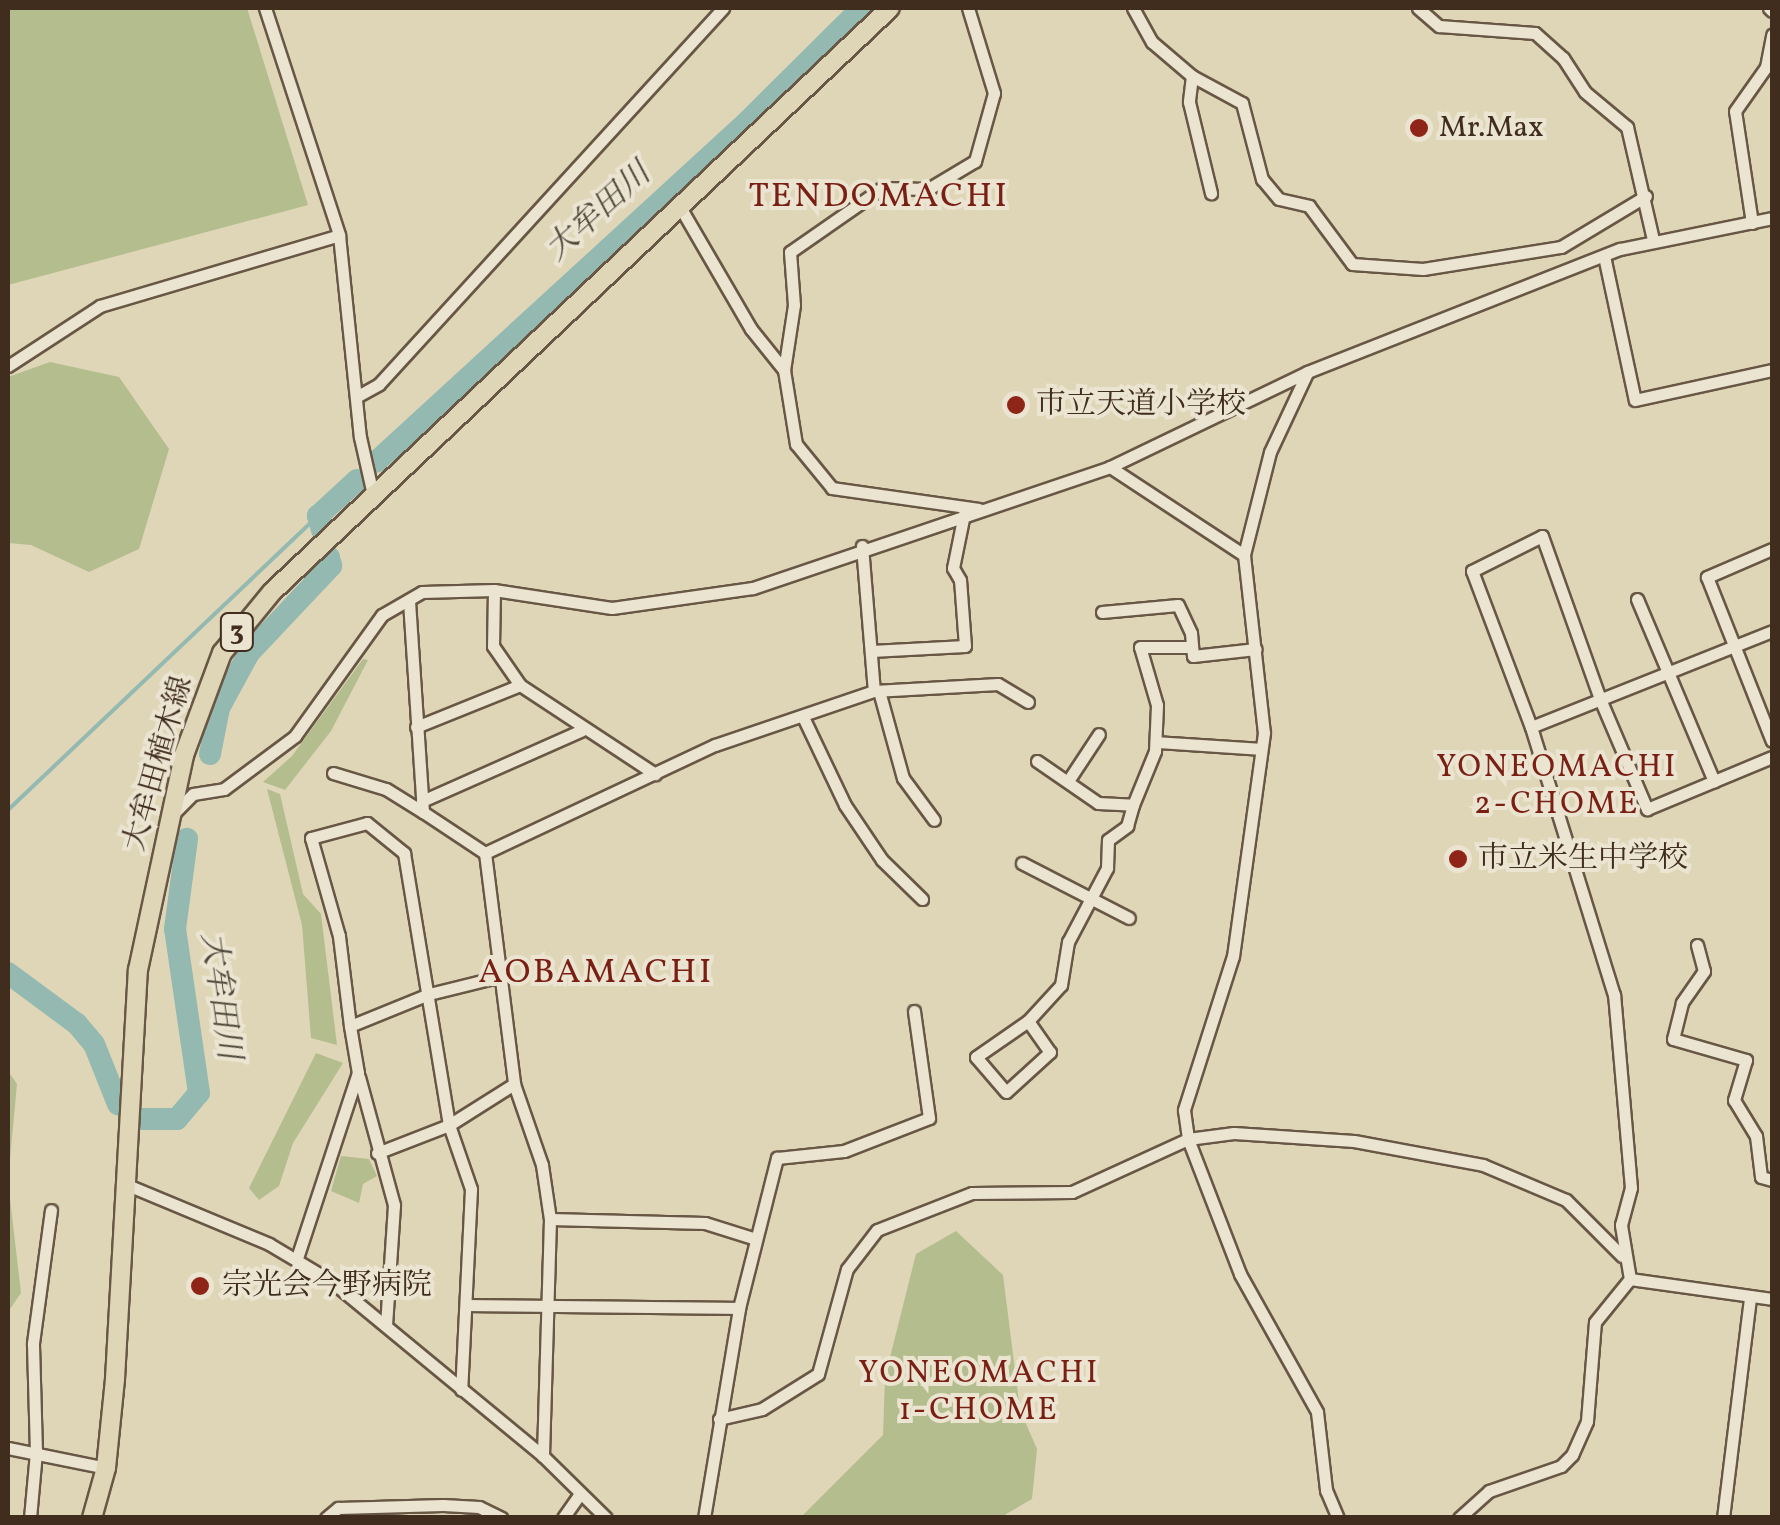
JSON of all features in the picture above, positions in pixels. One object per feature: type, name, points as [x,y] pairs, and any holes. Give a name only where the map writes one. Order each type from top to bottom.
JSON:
[{"type":"main road","name":"大牟田植木線","points":[[92,1518],[106,1468],[138,970],[184,754],[222,652],[272,592],[890,8]]},
{"type":"street","points":[[265,8],[338,235],[356,397],[374,499]]},
{"type":"street","points":[[356,397],[379,384],[722,8]]},
{"type":"street","points":[[968,8],[994,93],[975,161],[928,188],[882,188],[790,252],[794,306],[784,370],[796,444],[832,488],[980,509]]},
{"type":"street","points":[[1133,8],[1152,42],[1192,76],[1242,103],[1262,179],[1280,198],[1309,206],[1352,264],[1440,268],[1561,248],[1646,196]]},
{"type":"street","points":[[1418,8],[1439,26],[1535,33],[1563,58],[1585,92],[1627,127],[1646,196],[1653,240]]},
{"type":"street","points":[[1752,223],[1735,111],[1766,67],[1772,35]]},
{"type":"street","points":[[1192,76],[1189,102],[1211,194]]},
{"type":"street","points":[[680,207],[751,329],[784,370]]},
{"type":"street","points":[[170,817],[193,794],[224,789],[294,736],[382,616],[409,600],[436,590],[494,590],[568,606],[660,606],[753,588],[862,546],[1110,467],[1307,372],[1604,256],[1653,240],[1772,218]]},
{"type":"street","points":[[8,366],[100,306],[338,235]]},
{"type":"street","points":[[1604,256],[1635,400],[1772,370]]},
{"type":"street","points":[[1307,372],[1270,452],[1244,555],[1256,649],[1261,750],[1233,956],[1186,1090],[1188,1139],[1240,1274],[1318,1412],[1326,1490],[1338,1518]]},
{"type":"street","points":[[1110,467],[1244,555]]},
{"type":"street","points":[[871,651],[965,646],[960,580],[953,568],[964,514]]},
{"type":"street","points":[[1630,1279],[1622,1256],[1621,1225],[1631,1188],[1622,1036],[1531,727],[1472,571],[1542,536],[1600,699],[1647,809],[1772,757]]},
{"type":"street","points":[[862,546],[877,691],[903,778],[934,820]]},
{"type":"street","points":[[1772,549],[1707,577],[1772,742]]},
{"type":"street","points":[[494,590],[489,620],[494,646],[520,685],[582,730],[655,774]]},
{"type":"street","points":[[1637,599],[1714,781]]},
{"type":"street","points":[[409,600],[423,807]]},
{"type":"street","points":[[1102,612],[1178,605],[1193,656],[1256,649]]},
{"type":"street","points":[[1531,727],[1772,632]]},
{"type":"street","points":[[1028,1020],[1050,1052],[1006,1092],[976,1057],[1028,1020],[1061,985],[1068,942],[1107,868],[1108,840],[1127,826],[1156,742],[1157,705],[1140,647],[1191,647]]},
{"type":"street","points":[[484,853],[714,745],[804,719],[877,691],[998,684],[1028,702]]},
{"type":"street","points":[[416,728],[520,685]]},
{"type":"street","points":[[804,719],[845,805],[882,860],[922,900]]},
{"type":"street","points":[[423,807],[582,730]]},
{"type":"street","points":[[1068,780],[1099,734]]},
{"type":"street","points":[[1156,742],[1261,750]]},
{"type":"street","points":[[1037,761],[1098,802],[1133,805]]},
{"type":"street","points":[[333,774],[386,789],[423,807],[484,853],[514,1084],[542,1164],[550,1219],[543,1456]]},
{"type":"street","points":[[386,1324],[394,1205],[358,1072],[340,936],[311,838],[367,823],[404,853],[449,1125],[473,1204],[461,1390]]},
{"type":"street","points":[[1022,863],[1129,918]]},
{"type":"street","points":[[1697,945],[1704,971],[1682,1003],[1673,1039],[1746,1060],[1734,1100],[1756,1136],[1761,1177],[1772,1180]]},
{"type":"street","points":[[350,1026],[429,994],[502,976]]},
{"type":"street","points":[[704,1518],[738,1308],[753,1238],[778,1158],[844,1151],[928,1118],[914,1011]]},
{"type":"street","points":[[297,1258],[358,1072]]},
{"type":"street","points":[[377,1153],[449,1125],[514,1084]]},
{"type":"street","points":[[719,1419],[762,1409],[818,1374],[846,1269],[878,1230],[972,1193],[1072,1192],[1188,1139],[1234,1133],[1354,1141],[1483,1164],[1566,1200],[1622,1256]]},
{"type":"street","points":[[124,1184],[297,1258],[386,1324],[543,1456],[606,1518]]},
{"type":"street","points":[[30,1518],[36,1452],[33,1343],[51,1210]]},
{"type":"street","points":[[550,1219],[705,1223],[753,1238]]},
{"type":"street","points":[[1630,1279],[1772,1299]]},
{"type":"street","points":[[1459,1518],[1489,1491],[1560,1466],[1572,1455],[1587,1420],[1595,1322],[1630,1279]]},
{"type":"street","points":[[1723,1518],[1750,1297]]},
{"type":"street","points":[[469,1304],[738,1308]]},
{"type":"street","points":[[8,1448],[106,1468]]},
{"type":"street","points":[[563,1518],[580,1494]]},
{"type":"street","points":[[326,1518],[338,1508],[373,1512],[479,1507],[502,1518]]},
{"type":"green space","points":[[8,8],[247,8],[308,205],[8,285]]},
{"type":"green space","points":[[50,362],[119,377],[169,449],[139,549],[89,572],[31,545],[8,543],[8,377]]},
{"type":"green space","points":[[363,659],[368,660],[331,731],[285,790],[263,782],[292,756]]},
{"type":"green space","points":[[267,789],[280,794],[303,894],[321,914],[337,1045],[311,1038],[302,925]]},
{"type":"green space","points":[[316,1053],[343,1063],[293,1143],[279,1186],[259,1200],[249,1188]]},
{"type":"green space","points":[[8,1071],[17,1084],[8,1181]]},
{"type":"green space","points":[[341,1156],[369,1159],[377,1176],[363,1184],[359,1203],[331,1191]]},
{"type":"green space","points":[[8,1181],[21,1293],[8,1312]]},
{"type":"green space","points":[[956,1231],[1003,1275],[1020,1410],[1037,1449],[1032,1499],[1001,1517],[801,1517],[883,1435],[885,1377],[916,1254]]},
{"type":"waterway","name":"大牟田川","points":[[376,462],[746,123],[862,8]]},
{"type":"waterway","name":"大牟田川","points":[[322,530],[318,516],[357,480]]},
{"type":"waterway","points":[[8,810],[318,516]]},
{"type":"waterway","name":"大牟田川","points":[[210,754],[219,708],[249,653],[331,566],[329,557]]},
{"type":"waterway","name":"大牟田川","points":[[142,1119],[177,1119],[199,1093],[175,929],[187,839]]},
{"type":"waterway","name":"大牟田川","points":[[8,973],[77,1024],[94,1044],[118,1104]]},
{"type":"place","name":"Mr.Max","points":[[1419,128]]},
{"type":"place","name":"市立天道小学校","points":[[1016,405]]},
{"type":"place","name":"市立米生中学校","points":[[1458,859]]},
{"type":"place","name":"宗光会今野病院","points":[[200,1286]]},
{"type":"district","name":"TENDOMACHI","points":[[879,197]]},
{"type":"district","name":"YONEOMACHI 2-CHOME","points":[[1557,788]]},
{"type":"district","name":"AOBAMACHI","points":[[596,973]]},
{"type":"district","name":"YONEOMACHI 1-CHOME","points":[[979,1394]]}]
